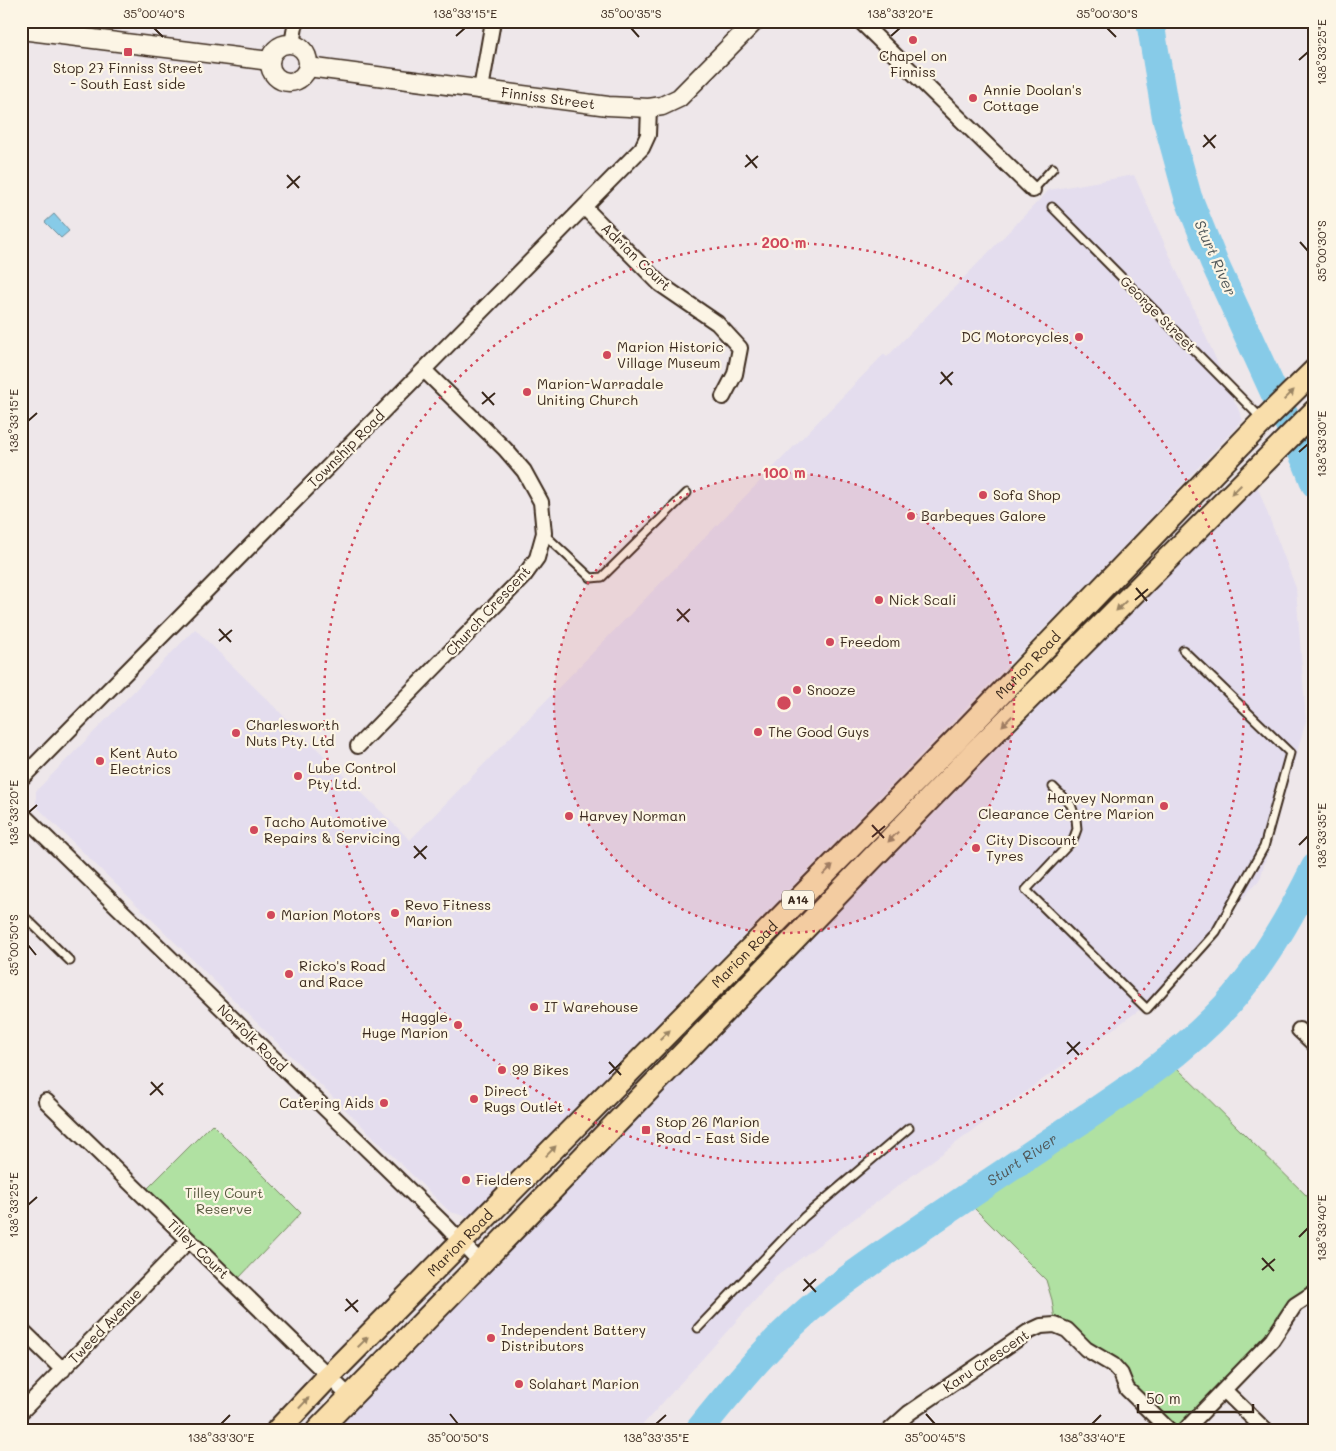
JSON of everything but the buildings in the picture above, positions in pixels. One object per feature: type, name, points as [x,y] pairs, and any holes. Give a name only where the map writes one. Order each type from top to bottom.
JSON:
[{"type":"main road","name":"Marion Road","points":[[278,1430],[957,739],[1264,420],[1315,370]]},
{"type":"main road","name":"Marion Road","points":[[318,1430],[972,755],[1315,411]]},
{"type":"street","points":[[292,44],[296,21]]},
{"type":"street","points":[[481,89],[493,21]]},
{"type":"street","name":"Finniss Street","points":[[308,67],[608,106],[649,108],[662,106],[679,98],[755,21]]},
{"type":"street","points":[[860,21],[1033,190]]},
{"type":"street","points":[[21,30],[270,61]]},
{"type":"street","points":[[292,44],[303,50],[308,67],[302,78],[290,83],[277,78],[270,67],[270,61],[271,56],[278,48],[282,45],[292,44]]},
{"type":"street","name":"Township Road","points":[[21,779],[642,148],[648,135],[649,108]]},
{"type":"street","name":"Adrian Court","points":[[584,207],[660,284],[717,323],[740,348],[734,374],[723,398]]},
{"type":"street","name":"Church Crescent","points":[[358,746],[524,576],[537,558],[544,533],[541,502],[524,471],[505,449],[424,370]]},
{"type":"street","name":"Norfolk Road","points":[[21,813],[481,1263]]},
{"type":"street","points":[[1300,1030],[1315,1045]]},
{"type":"street","name":"Tilley Court","points":[[46,1101],[350,1397]]},
{"type":"street","name":"Tweed Avenue","points":[[21,1412],[189,1240]]},
{"type":"street","points":[[1185,1430],[1272,1340],[1296,1305],[1315,1292]]},
{"type":"street","name":"Karu Crescent","points":[[890,1430],[910,1413],[1028,1332],[1041,1326],[1055,1325],[1067,1330],[1086,1349],[1113,1365],[1121,1374],[1127,1389],[1170,1430]]},
{"type":"street","points":[[21,1328],[63,1370]]},
{"type":"street","points":[[1224,1390],[1265,1430]]},
{"type":"lane","points":[[1033,190],[1054,168]]},
{"type":"lane","name":"George Street","points":[[1052,208],[1264,420]]},
{"type":"lane","points":[[544,533],[591,578],[602,577],[687,494]]},
{"type":"lane","points":[[1053,786],[1071,805],[1077,829],[1073,840],[1026,890],[1147,1009],[1216,932],[1264,847],[1290,753],[1183,650]]},
{"type":"lane","points":[[26,919],[70,961]]},
{"type":"lane","points":[[698,1328],[804,1217],[909,1128]]},
{"type":"shaded area","points":[[1134,175],[1243,420],[1102,569],[469,1217],[450,1212],[36,806],[36,791],[195,629],[410,840],[884,354],[887,357],[1049,190]]},
{"type":"shaded area","points":[[1256,483],[1296,588],[1306,721],[1260,879],[1149,1003],[1006,1106],[777,1276],[638,1430],[335,1430]]},
{"type":"green space","points":[[1174,1065],[1315,1204],[1315,1286],[1270,1337],[1180,1430],[1177,1430],[1055,1320],[1046,1280],[971,1205]]},
{"type":"green space","name":"Tilley Court Reserve","points":[[212,1124],[301,1213],[237,1280],[146,1190]]},
{"type":"water","points":[[54,214],[69,231],[61,238],[45,222]]},
{"type":"waterway","name":"Sturt River","points":[[1150,21],[1166,117],[1188,197],[1214,262],[1315,484]]},
{"type":"waterway","name":"Sturt River","points":[[699,1430],[774,1343],[824,1297],[895,1245],[1134,1085],[1191,1040],[1226,1006],[1252,974],[1286,922],[1315,867]]},
{"type":"place","name":"Chapel on Finniss","points":[[913,40]]},
{"type":"place","name":"Stop 27 Finniss Street - South East side","points":[[128,52]]},
{"type":"place","name":"Annie Doolan's Cottage","points":[[973,98]]},
{"type":"place","name":"DC Motorcycles","points":[[1079,337]]},
{"type":"place","name":"Marion Historic Village Museum","points":[[607,355]]},
{"type":"place","name":"Marion-Warradale Uniting Church","points":[[527,392]]},
{"type":"place","name":"Sofa Shop","points":[[983,495]]},
{"type":"place","name":"Barbeques Galore","points":[[911,516]]},
{"type":"place","name":"Nick Scali","points":[[879,600]]},
{"type":"place","name":"Freedom","points":[[830,642]]},
{"type":"place","name":"Snooze","points":[[797,690]]},
{"type":"place","name":"The Good Guys","points":[[758,732]]},
{"type":"place","name":"Charlesworth Nuts Pty. Ltd","points":[[236,733]]},
{"type":"place","name":"Kent Auto Electrics","points":[[100,761]]},
{"type":"place","name":"Lube Control Pty Ltd.","points":[[298,776]]},
{"type":"place","name":"Harvey Norman Clearance Centre Marion","points":[[1164,806]]},
{"type":"place","name":"Harvey Norman","points":[[569,816]]},
{"type":"place","name":"Tacho Automotive Repairs & Servicing","points":[[254,830]]},
{"type":"place","name":"City Discount Tyres","points":[[976,848]]},
{"type":"place","name":"Revo Fitness Marion","points":[[395,913]]},
{"type":"place","name":"Marion Motors","points":[[271,915]]},
{"type":"place","name":"Ricko's Road and Race","points":[[289,974]]},
{"type":"place","name":"IT Warehouse","points":[[534,1007]]},
{"type":"place","name":"Haggle Huge Marion","points":[[458,1025]]},
{"type":"place","name":"99 Bikes","points":[[502,1070]]},
{"type":"place","name":"Direct Rugs Outlet","points":[[474,1099]]},
{"type":"place","name":"Catering Aids","points":[[384,1103]]},
{"type":"place","name":"Stop 26 Marion Road - East Side","points":[[646,1130]]},
{"type":"place","name":"Fielders","points":[[466,1180]]},
{"type":"place","name":"Independent Battery Distributors","points":[[491,1338]]},
{"type":"place","name":"Solahart Marion","points":[[519,1384]]}]
